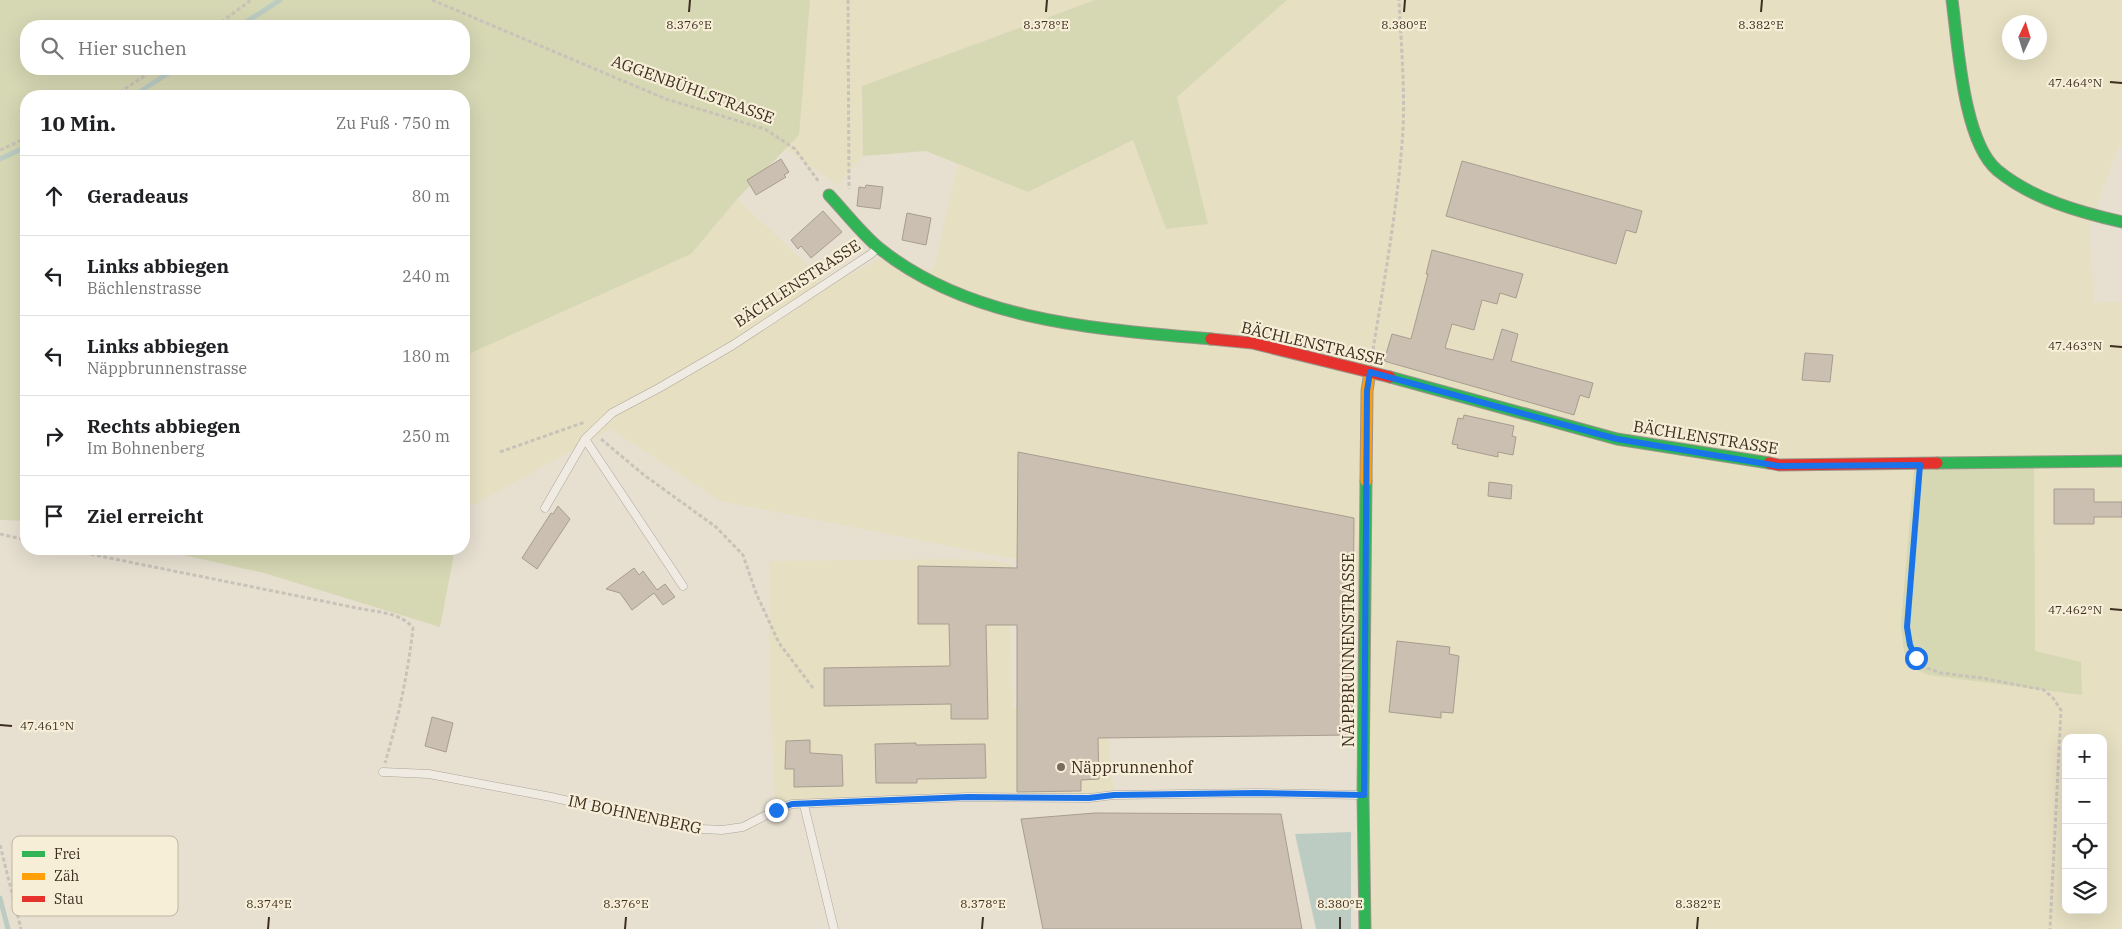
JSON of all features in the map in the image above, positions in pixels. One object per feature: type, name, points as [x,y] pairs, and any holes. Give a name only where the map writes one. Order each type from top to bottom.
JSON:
[{"type":"street","points":[[1952,0],[1969,118],[1979,144],[1996,169],[2035,194],[2083,213],[2122,222]]},
{"type":"street","points":[[829,195],[878,247]]},
{"type":"street","name":"BÄCHLENSTRASSE","points":[[878,247],[927,280],[983,302],[1036,317],[1108,330],[1252,343],[1370,372],[1626,440],[1779,466],[2122,461]]},
{"type":"street","name":"NÄPPBRUNNENSTRASSE","points":[[1365,929],[1367,391],[1370,372]]},
{"type":"lane","name":"BÄCHLENSTRASSE","points":[[545,508],[585,439],[612,413],[733,345],[871,254],[878,247]]},
{"type":"lane","points":[[585,439],[684,586]]},
{"type":"lane","name":"IM BOHNENBERG","points":[[383,772],[429,774],[551,796],[679,826],[722,830],[744,827],[776,810],[792,804],[968,797],[1089,798],[1114,795],[1256,793],[1364,795]]},
{"type":"lane","points":[[804,804],[834,929]]},
{"type":"path","points":[[224,20],[251,0]]},
{"type":"path","name":"AGGENBÜHLSTRASSE","points":[[432,0],[666,99],[765,129],[795,149],[829,195]]},
{"type":"path","points":[[840,207],[848,198],[848,0]]},
{"type":"path","points":[[1370,372],[1396,207],[1403,128],[1403,72],[1399,0]]},
{"type":"path","points":[[123,90],[145,75]]},
{"type":"path","points":[[0,150],[20,141]]},
{"type":"path","points":[[500,452],[612,413]]},
{"type":"path","points":[[592,432],[644,475],[716,527],[743,555],[756,593],[779,643],[813,688]]},
{"type":"path","points":[[1920,465],[1907,627],[1910,645],[1916,658],[1924,667],[1941,673],[1982,678],[2044,690],[2053,698],[2061,710],[2050,929]]},
{"type":"path","points":[[0,534],[20,539]]},
{"type":"path","points":[[95,555],[396,616],[407,621],[413,628],[411,644],[401,699],[383,772]]},
{"type":"path","points":[[0,845],[12,893]]},
{"type":"path","points":[[18,916],[21,929]]},
{"type":"shaded area","points":[[810,0],[1095,0],[862,86],[863,156],[838,185],[786,149],[799,134]]},
{"type":"shaded area","points":[[1287,0],[2122,0],[2122,146],[2119,146],[2089,226],[2094,303],[2122,302],[2122,929],[1372,929],[1368,629],[720,501],[611,429],[470,507],[470,353],[691,254],[737,199],[829,285],[879,259],[933,271],[958,164],[1028,192],[1133,140],[1166,229],[1208,224],[1177,97]]},
{"type":"shaded area","name":"Näpprunnenhof","points":[[956,559],[1012,564],[1010,617],[1013,709],[1105,704],[1114,795],[804,805],[776,810],[770,706],[769,561]]},
{"type":"shaded area","points":[[1351,832],[1351,929],[1316,929],[1295,834]]},
{"type":"green space","points":[[0,0],[810,0],[799,135],[737,199],[691,254],[470,353],[470,90],[20,90],[20,521],[0,520]]},
{"type":"green space","points":[[1095,0],[1287,0],[1177,97],[1208,224],[1166,229],[1133,140],[1028,192],[926,151],[863,156],[862,86]]},
{"type":"green space","points":[[2034,466],[2035,651],[2081,662],[2082,695],[1929,675],[1917,670],[1904,652],[1901,623],[1914,470]]},
{"type":"green space","points":[[183,555],[454,555],[440,627],[264,573]]},
{"type":"building","points":[[781,159],[789,172],[784,175],[786,177],[756,195],[747,180]]},
{"type":"building","points":[[1462,161],[1642,211],[1636,233],[1626,230],[1616,264],[1446,216]]},
{"type":"building","points":[[866,185],[883,187],[880,209],[857,206],[859,187],[865,188]]},
{"type":"building","points":[[823,211],[842,232],[811,258],[801,246],[798,249],[791,240]]},
{"type":"building","points":[[907,213],[931,218],[926,245],[902,240]]},
{"type":"building","points":[[1432,250],[1523,274],[1516,298],[1500,293],[1497,304],[1482,300],[1474,330],[1452,324],[1445,348],[1493,360],[1502,329],[1518,334],[1511,361],[1593,383],[1589,398],[1580,395],[1574,415],[1384,361],[1392,334],[1411,339],[1428,274],[1426,274]]},
{"type":"building","points":[[1805,353],[1833,355],[1830,382],[1802,380]]},
{"type":"building","points":[[1464,415],[1514,426],[1512,436],[1516,437],[1513,455],[1498,452],[1498,457],[1457,448],[1458,445],[1452,444],[1458,418],[1463,419]]},
{"type":"building","points":[[1018,452],[1354,518],[1352,735],[1098,738],[1099,779],[1081,780],[1081,791],[1017,792],[1017,625],[986,625],[988,719],[951,719],[951,704],[824,706],[824,668],[950,666],[949,624],[918,624],[918,566],[1017,568]]},
{"type":"building","points":[[1489,482],[1512,485],[1511,499],[1488,496]]},
{"type":"building","points":[[2054,489],[2094,489],[2094,502],[2122,502],[2122,517],[2094,517],[2094,524],[2054,524]]},
{"type":"building","points":[[558,506],[570,519],[537,569],[522,558],[551,513],[553,514]]},
{"type":"building","points":[[634,568],[639,575],[643,571],[657,590],[665,584],[675,597],[663,605],[654,593],[632,610],[620,593],[606,589]]},
{"type":"building","points":[[1397,641],[1450,647],[1449,654],[1459,656],[1453,713],[1441,712],[1441,718],[1389,712]]},
{"type":"building","points":[[432,717],[453,723],[446,752],[425,746]]},
{"type":"building","points":[[810,740],[810,753],[842,755],[843,786],[794,787],[794,769],[785,769],[786,741]]},
{"type":"building","points":[[916,743],[916,745],[985,744],[986,778],[917,779],[917,783],[876,783],[875,744]]},
{"type":"building","points":[[1095,813],[1281,814],[1302,929],[1043,929],[1021,819]]},
{"type":"waterway","points":[[249,20],[280,0]]},
{"type":"waterway","points":[[142,90],[166,75]]},
{"type":"waterway","points":[[0,159],[20,150]]},
{"type":"waterway","points":[[0,898],[8,929]]},
{"type":"traffic: fast","points":[[1952,0],[1960,65],[1969,115],[1976,137],[1986,156],[1997,170],[2025,189],[2041,197],[2089,214],[2122,222]]},
{"type":"traffic: fast","points":[[829,195],[859,229],[879,248],[915,273],[954,292],[995,307],[1037,318],[1124,331],[1211,339]]},
{"type":"traffic: fast","points":[[1390,377],[1617,439],[1769,463]]},
{"type":"traffic: fast","points":[[1937,463],[2122,461]]},
{"type":"traffic: fast","points":[[1365,929],[1363,795],[1366,481]]},
{"type":"traffic: slow","points":[[1366,481],[1367,391],[1370,372]]},
{"type":"traffic: jam","points":[[1211,339],[1252,343],[1390,377]]},
{"type":"traffic: jam","points":[[1769,463],[1779,465],[1937,463]]},
{"type":"place","name":"Näpprunnenhof","points":[[1061,767]]},
{"type":"route","points":[[776,810],[792,804],[968,797],[1089,798],[1114,795],[1256,793],[1364,795],[1367,391],[1370,372],[1617,439],[1779,466],[1920,465],[1907,627],[1910,645],[1916,658]]}]
